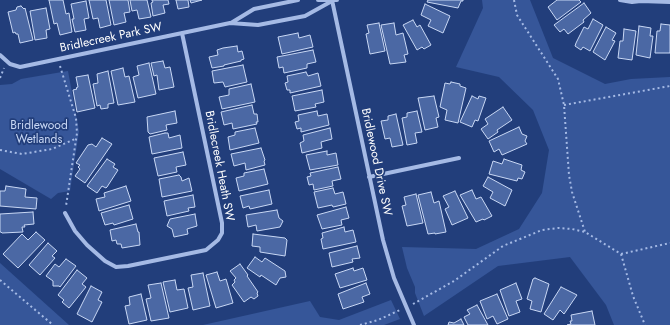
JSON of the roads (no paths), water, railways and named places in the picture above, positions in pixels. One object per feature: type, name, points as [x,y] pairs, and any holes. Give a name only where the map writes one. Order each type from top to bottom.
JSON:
[{"type":"street","name":"Bridlecreek Park SW","points":[[230,23],[254,9],[298,0]]},
{"type":"street","points":[[318,0],[333,0]]},
{"type":"street","name":"Bridlecreek Park SW","points":[[0,55],[10,64],[20,67],[230,23],[258,25],[305,16],[333,0]]},
{"type":"street","name":"Bridlewood Drive SW","points":[[333,0],[383,240],[394,278],[414,325]]},
{"type":"street","points":[[620,0],[632,2],[670,2]]},
{"type":"street","name":"Bridlecreek Heath SW","points":[[65,212],[76,231],[87,245],[105,261],[116,267],[128,266],[206,250],[218,240],[222,233],[222,223],[182,33]]},
{"type":"street","points":[[369,177],[459,158]]},
{"type":"park label","name":"Bridlewood Wetlands","points":[[39,133]]}]
